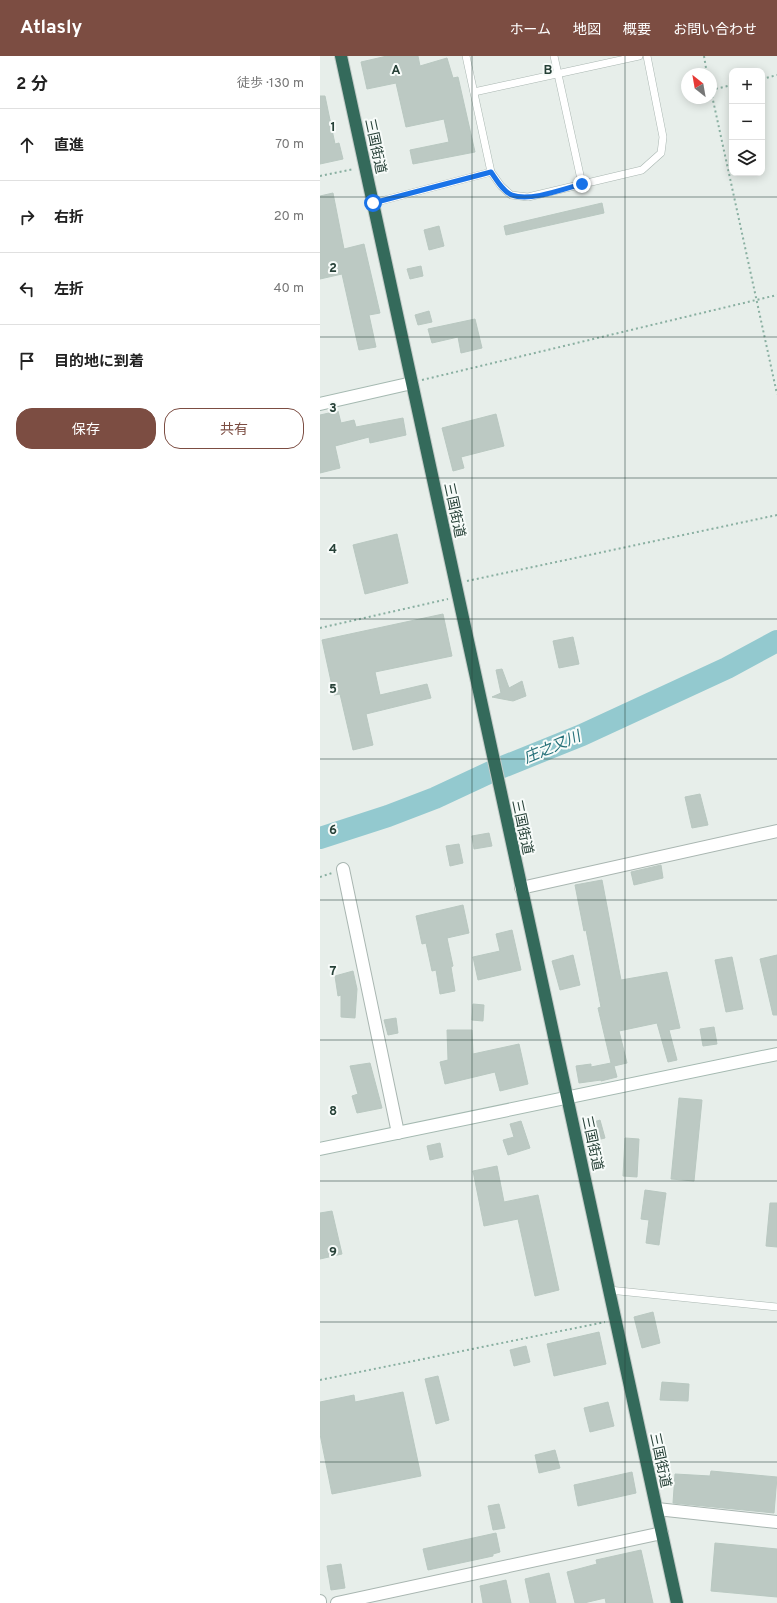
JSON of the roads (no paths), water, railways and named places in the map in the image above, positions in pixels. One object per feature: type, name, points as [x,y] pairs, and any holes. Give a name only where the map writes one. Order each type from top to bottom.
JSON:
[{"type":"highway","name":"三国街道","points":[[341,56],[677,1603]]},
{"type":"street","points":[[320,404],[412,383]]},
{"type":"street","points":[[521,888],[777,831]]},
{"type":"street","points":[[343,869],[398,1133]]},
{"type":"street","points":[[320,1149],[777,1054]]},
{"type":"street","points":[[656,1509],[777,1522]]},
{"type":"street","points":[[337,1603],[662,1533]]},
{"type":"lane","points":[[466,56],[491,172],[501,186],[511,195],[528,197],[642,170],[661,153],[663,137],[647,56]]},
{"type":"lane","points":[[554,56],[582,184]]},
{"type":"lane","points":[[474,92],[639,56]]},
{"type":"lane","points":[[373,203],[491,172]]},
{"type":"lane","points":[[609,1290],[777,1307]]},
{"type":"waterway","name":"庄之又川","points":[[320,838],[388,816],[435,798],[495,770],[582,735],[727,668],[777,641]]}]
